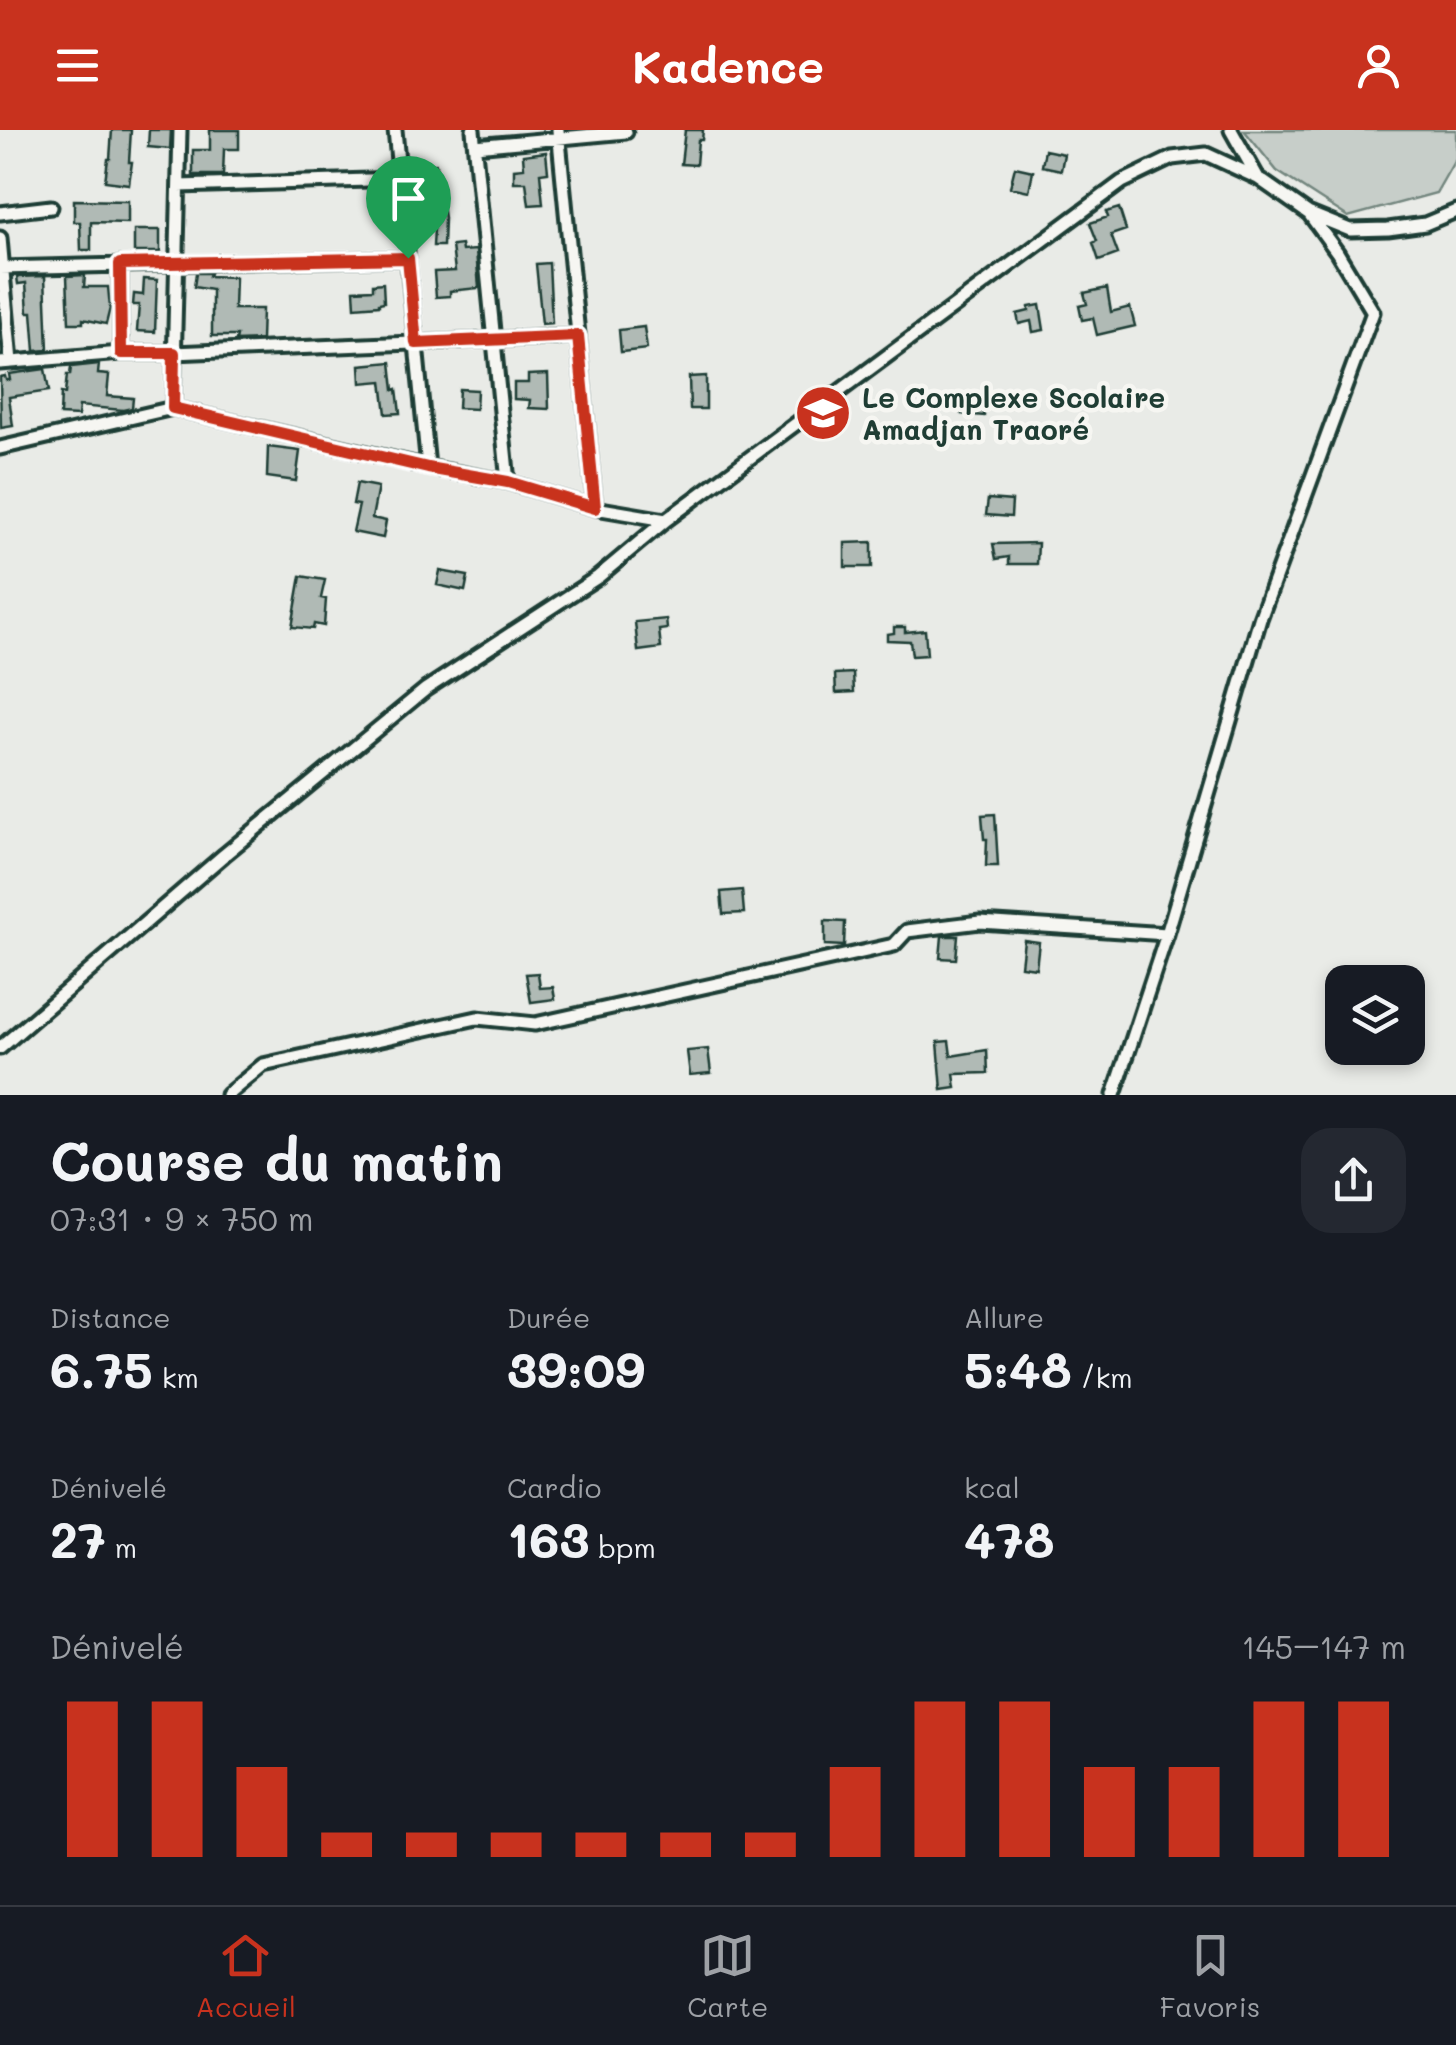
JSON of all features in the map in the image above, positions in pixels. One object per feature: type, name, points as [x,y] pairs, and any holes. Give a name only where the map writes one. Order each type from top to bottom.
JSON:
[{"type":"street","points":[[173,408],[180,130]]},
{"type":"street","points":[[395,130],[428,468]]},
{"type":"street","points":[[474,130],[508,482]]},
{"type":"street","points":[[1231,130],[1258,178]]},
{"type":"street","points":[[475,146],[559,134],[626,132]]},
{"type":"street","points":[[559,134],[595,508]]},
{"type":"street","points":[[0,1048],[224,855],[426,689],[598,577],[666,520],[1122,182],[1172,158],[1206,154],[1258,178],[1308,213],[1350,230],[1425,224],[1456,211]]},
{"type":"street","points":[[178,186],[400,180]]},
{"type":"street","points":[[0,213],[51,207]]},
{"type":"street","points":[[1114,1095],[1167,934],[1260,619],[1373,312],[1338,252],[1308,213]]},
{"type":"street","points":[[0,238],[6,362],[121,353],[578,336]]},
{"type":"street","points":[[2,268],[408,258]]},
{"type":"street","points":[[120,264],[121,353]]},
{"type":"street","points":[[0,448],[173,408],[428,468],[508,482],[595,508],[666,520]]},
{"type":"street","points":[[227,1095],[263,1066],[478,1018],[535,1024],[894,945],[907,931],[980,922],[1167,934]]},
{"type":"shaded area","points":[[1244,130],[1456,130],[1456,158],[1436,193],[1348,217],[1277,171]]},
{"type":"building","points":[[112,130],[131,130],[129,184],[105,181]]},
{"type":"building","points":[[149,130],[171,130],[170,149],[148,147]]},
{"type":"building","points":[[210,130],[239,130],[239,149],[224,149],[223,175],[193,175],[193,150],[210,150]]},
{"type":"building","points":[[685,130],[703,130],[696,165],[681,164]]},
{"type":"building","points":[[1045,150],[1064,154],[1061,170],[1042,166]]},
{"type":"building","points":[[546,152],[548,172],[540,173],[543,204],[529,205],[526,182],[514,182],[514,169],[524,168],[523,155]]},
{"type":"building","points":[[436,164],[444,218],[443,246],[433,246],[428,193],[426,165]]},
{"type":"building","points":[[1015,167],[1033,171],[1029,191],[1010,187]]},
{"type":"building","points":[[74,200],[128,201],[128,223],[91,222],[91,250],[81,250],[80,222],[74,222]]},
{"type":"building","points":[[1119,208],[1126,230],[1111,235],[1118,254],[1099,261],[1090,223]]},
{"type":"building","points":[[134,230],[160,230],[160,252],[134,252]]},
{"type":"building","points":[[461,245],[462,251],[476,250],[479,288],[450,291],[450,296],[436,297],[434,272],[455,271],[452,246]]},
{"type":"building","points":[[549,263],[552,323],[542,324],[536,264]]},
{"type":"building","points":[[196,273],[235,277],[234,309],[262,309],[261,340],[236,341],[237,336],[212,336],[212,290],[194,287]]},
{"type":"building","points":[[85,275],[84,287],[108,287],[110,308],[106,324],[83,319],[83,323],[69,323],[67,276]]},
{"type":"building","points":[[45,276],[48,350],[35,351],[26,283],[18,284],[17,277]]},
{"type":"building","points":[[144,279],[157,280],[155,332],[137,331],[139,305],[133,305],[134,294],[143,295]]},
{"type":"building","points":[[383,283],[384,302],[355,307],[354,290],[373,289],[373,284]]},
{"type":"building","points":[[1107,288],[1111,312],[1130,307],[1135,326],[1097,335],[1093,318],[1082,320],[1079,306],[1087,304],[1084,293]]},
{"type":"building","points":[[1040,305],[1044,330],[1033,332],[1031,321],[1019,324],[1017,314]]},
{"type":"building","points":[[644,327],[647,349],[621,352],[619,330]]},
{"type":"building","points":[[391,362],[400,413],[386,414],[382,381],[361,383],[360,365]]},
{"type":"building","points":[[99,364],[98,374],[109,375],[107,396],[133,398],[132,408],[79,406],[78,416],[60,415],[61,393],[65,394],[71,367]]},
{"type":"building","points":[[45,369],[49,391],[9,397],[13,426],[1,428],[0,377],[10,380],[9,374]]},
{"type":"building","points":[[548,374],[549,409],[529,408],[530,400],[514,399],[514,383],[528,383],[528,375]]},
{"type":"building","points":[[706,376],[706,409],[690,409],[689,377]]},
{"type":"building","points":[[459,389],[477,390],[476,409],[458,408]]},
{"type":"building","points":[[964,396],[985,398],[984,416],[962,414]]},
{"type":"building","points":[[268,447],[300,451],[296,481],[267,477]]},
{"type":"building","points":[[357,483],[378,487],[372,518],[386,521],[383,538],[353,532],[359,505],[353,504]]},
{"type":"building","points":[[988,499],[1012,501],[1011,517],[986,515]]},
{"type":"building","points":[[872,542],[872,567],[845,567],[845,543]]},
{"type":"building","points":[[1038,543],[1037,564],[1009,564],[1009,557],[996,559],[993,544]]},
{"type":"building","points":[[440,571],[468,576],[465,591],[437,585]]},
{"type":"building","points":[[301,576],[325,580],[321,598],[326,599],[324,626],[292,627]]},
{"type":"building","points":[[666,619],[667,629],[659,630],[661,648],[638,651],[635,622]]},
{"type":"building","points":[[894,627],[905,627],[905,632],[925,630],[927,655],[912,656],[910,641],[887,640]]},
{"type":"building","points":[[853,673],[854,692],[836,693],[835,674]]},
{"type":"building","points":[[995,814],[998,866],[986,866],[987,839],[982,815]]},
{"type":"building","points":[[742,890],[744,913],[723,914],[721,892]]},
{"type":"building","points":[[825,921],[845,922],[844,946],[825,945]]},
{"type":"building","points":[[942,936],[958,936],[956,959],[940,958]]},
{"type":"building","points":[[1024,940],[1039,942],[1036,968],[1021,966]]},
{"type":"building","points":[[538,973],[540,988],[553,987],[555,999],[531,1002],[526,974]]},
{"type":"building","points":[[949,1041],[951,1056],[987,1050],[988,1073],[954,1074],[956,1088],[942,1090],[938,1042]]},
{"type":"building","points":[[708,1049],[711,1073],[690,1075],[687,1051]]},
{"type":"place","name":"Le Complexe Scolaire Amadjan Traoré","points":[[823,413]]},
{"type":"route","points":[[408,258],[416,343],[578,336],[595,508],[508,482],[428,468],[173,408],[174,353],[121,353],[120,264],[408,258]]}]
